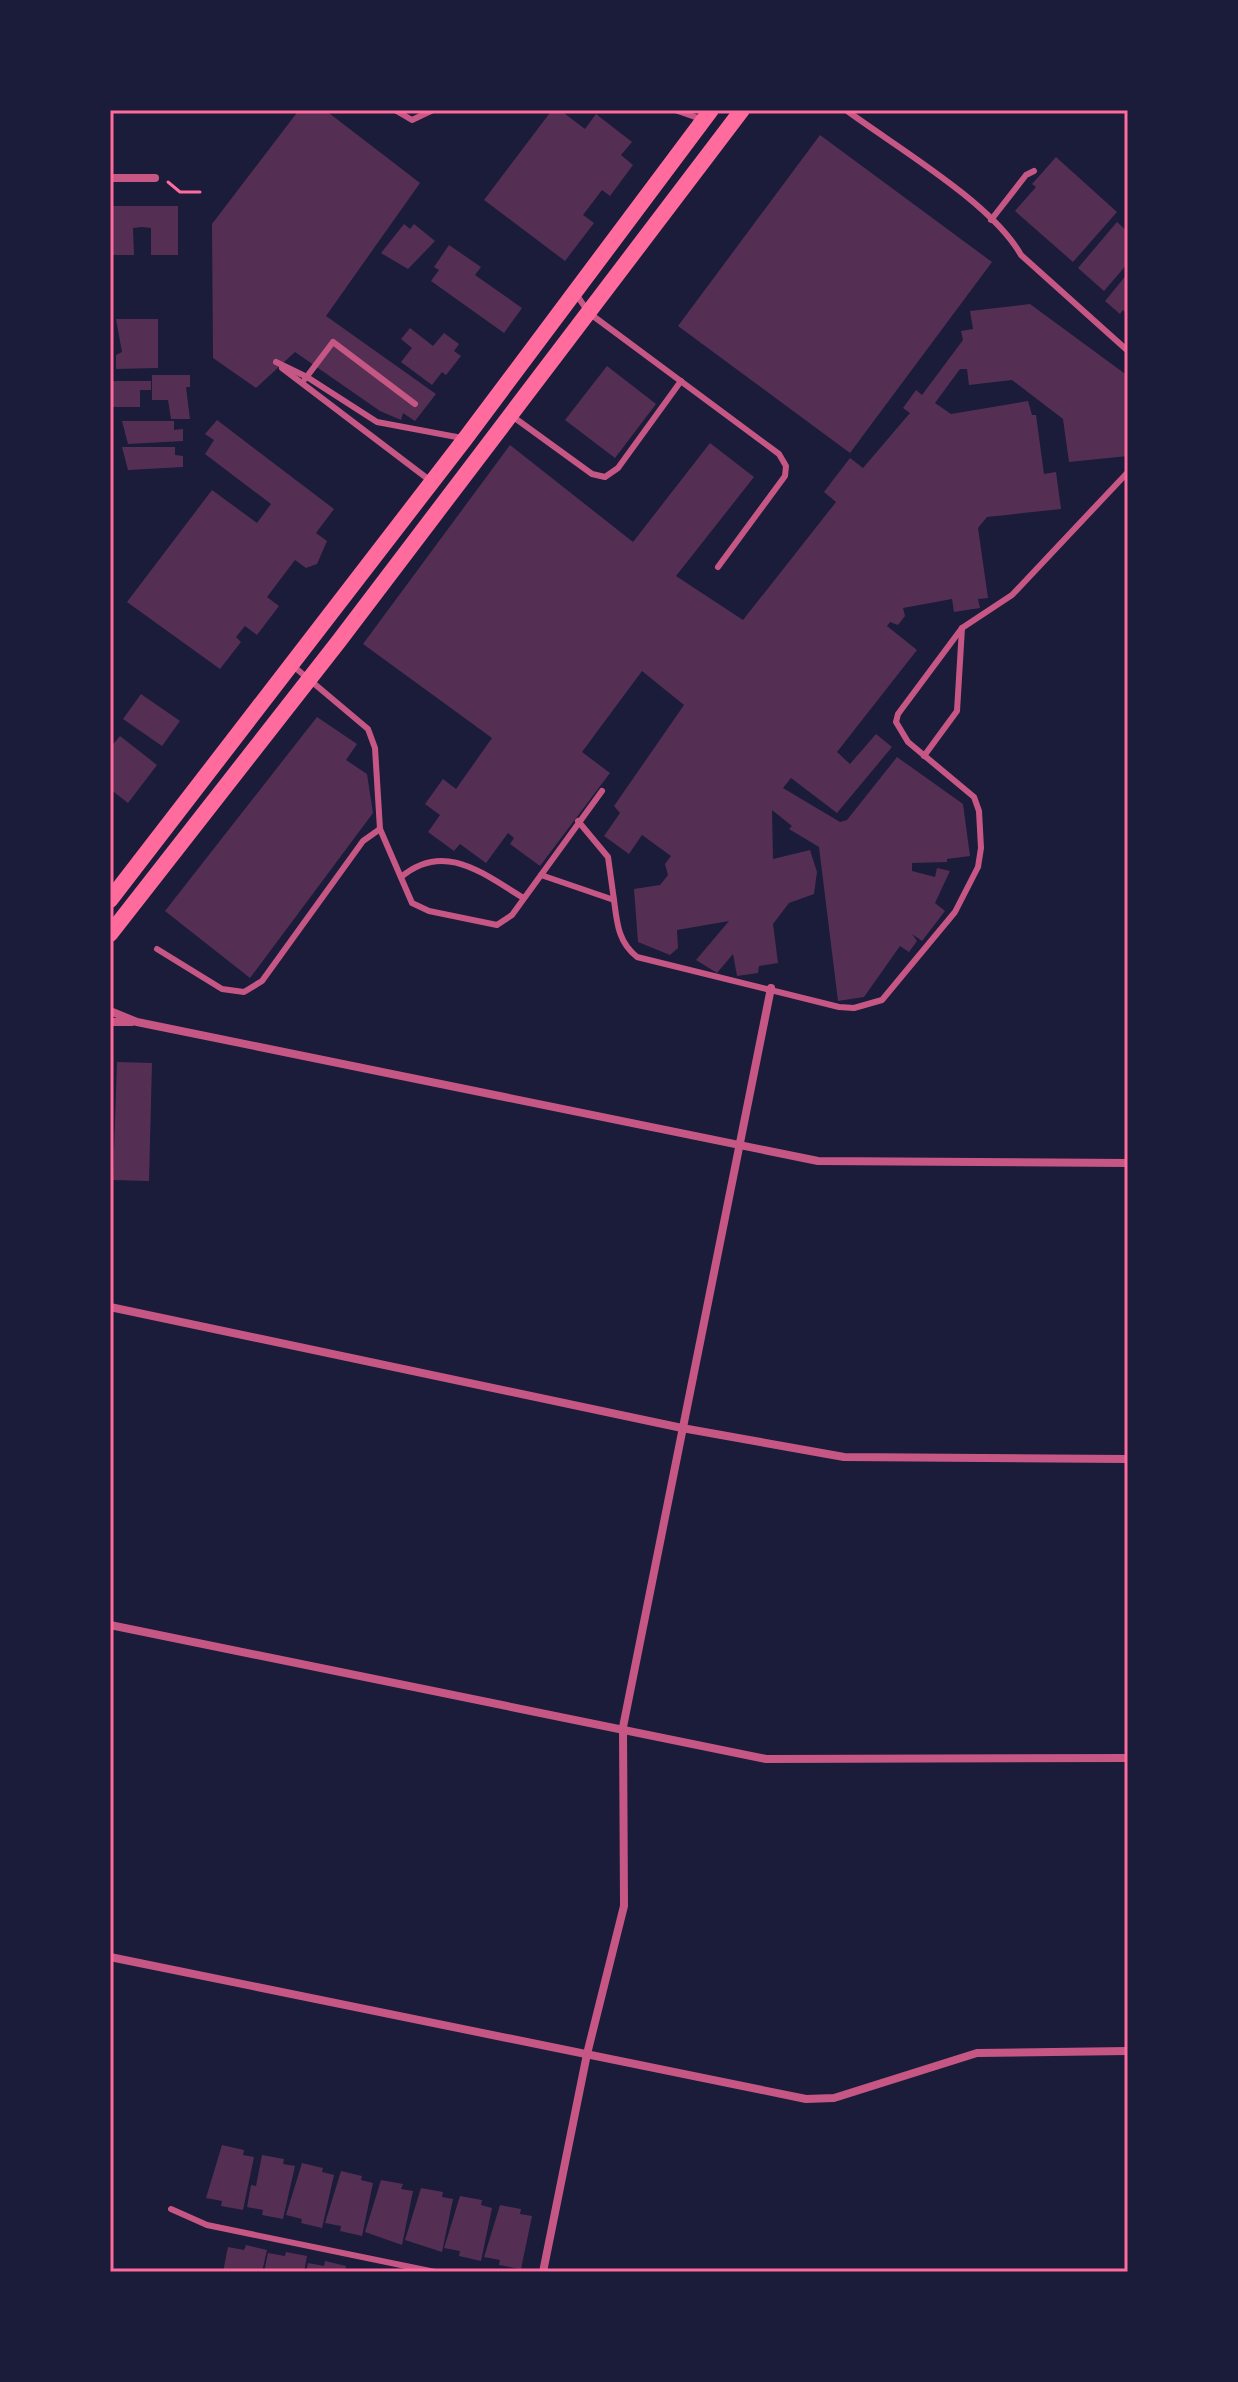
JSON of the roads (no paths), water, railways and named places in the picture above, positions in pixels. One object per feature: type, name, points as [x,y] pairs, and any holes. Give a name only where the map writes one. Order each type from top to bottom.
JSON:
[{"type":"main road","points":[[110,934],[309,680],[742,110]]},
{"type":"main road","points":[[110,900],[576,294],[708,115]]},
{"type":"street","points":[[110,178],[155,178]]},
{"type":"street","points":[[543,2272],[587,2054],[624,1906],[623,1727],[771,988]]},
{"type":"street","points":[[110,1011],[137,1022],[841,1164],[1128,1163]]},
{"type":"street","points":[[110,1022],[137,1022]]},
{"type":"street","points":[[110,1307],[682,1428],[844,1457],[1128,1459]]},
{"type":"street","points":[[110,1625],[623,1727],[766,1759],[1128,1758]]},
{"type":"street","points":[[110,1957],[806,2099],[834,2098],[977,2053],[1128,2051]]},
{"type":"lane","points":[[395,110],[412,120],[433,110]]},
{"type":"lane","points":[[675,110],[708,115]]},
{"type":"lane","points":[[846,110],[991,220],[1011,238],[1021,255],[1128,351]]},
{"type":"lane","points":[[991,220],[1026,175],[1034,171]]},
{"type":"lane","points":[[576,294],[589,313],[779,454],[786,466],[785,476],[718,567]]},
{"type":"lane","points":[[301,385],[333,342],[415,404]]},
{"type":"lane","points":[[432,482],[301,385],[276,362],[307,377],[377,422],[465,439]]},
{"type":"lane","points":[[511,415],[592,474],[605,477],[612,474],[628,456],[681,381]]},
{"type":"lane","points":[[578,821],[608,857],[619,933],[626,948],[637,957],[839,1007],[854,1008],[882,1000],[955,912],[978,867],[979,811],[974,797],[908,742],[896,722],[917,685],[962,628],[1012,595],[1128,472]]},
{"type":"lane","points":[[924,756],[957,711],[962,628]]},
{"type":"lane","points":[[291,665],[368,729],[375,748],[380,829],[412,903],[429,911],[497,925],[512,915],[522,897],[602,791]]},
{"type":"lane","points":[[157,949],[222,989],[244,992],[262,981],[363,841],[380,829]]},
{"type":"lane","points":[[401,877],[416,864],[467,863],[522,897]]},
{"type":"lane","points":[[541,875],[614,900]]},
{"type":"lane","points":[[171,2209],[207,2225],[435,2272]]}]
